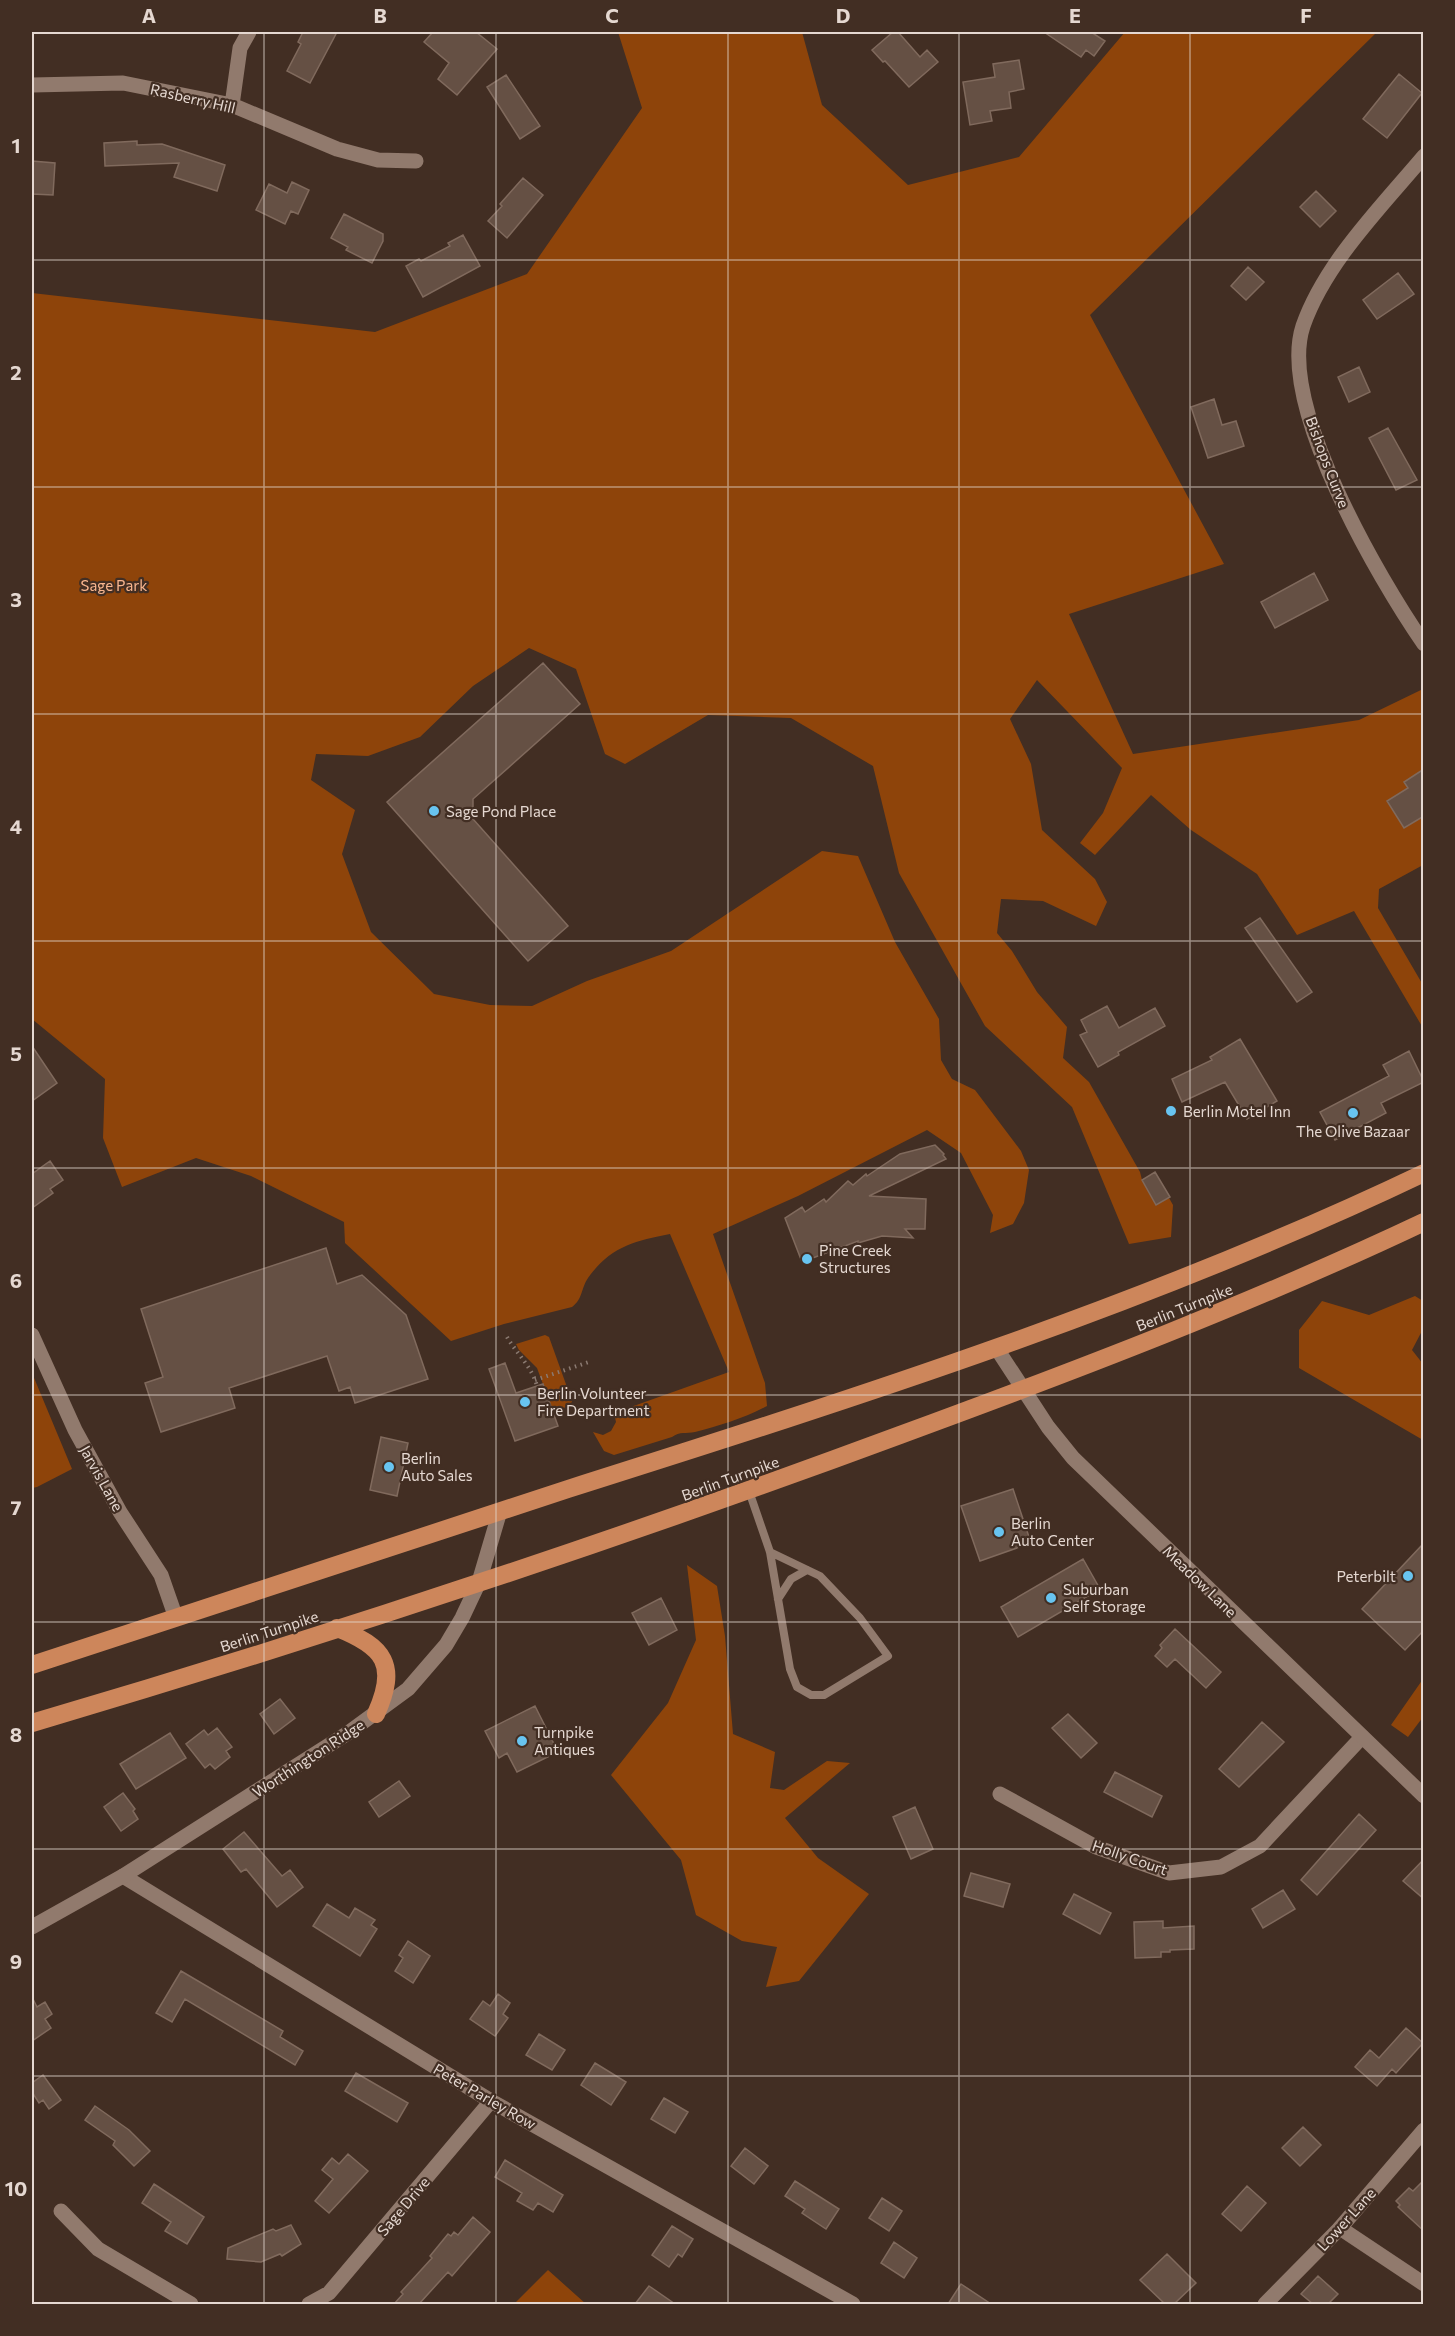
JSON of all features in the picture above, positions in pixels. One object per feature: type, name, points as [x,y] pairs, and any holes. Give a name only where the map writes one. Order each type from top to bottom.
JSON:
[{"type":"highway","name":"Berlin Turnpike","points":[[32,1665],[500,1511],[791,1419],[997,1349],[1296,1232],[1424,1173]]},
{"type":"highway","name":"Berlin Turnpike","points":[[32,1723],[337,1628],[749,1491],[1023,1390],[1213,1315],[1424,1222]]},
{"type":"highway","points":[[337,1628],[372,1645],[382,1660],[388,1675],[386,1693],[376,1714]]},
{"type":"street","points":[[231,105],[240,48],[249,32]]},
{"type":"street","name":"Rasberry Hill","points":[[32,85],[123,82],[231,105],[337,149],[378,160],[416,161]]},
{"type":"street","name":"Bishops Curve","points":[[1424,156],[1326,278],[1302,329],[1299,357],[1312,428],[1329,473],[1383,580],[1424,644]]},
{"type":"street","name":"Jarvis Lane","points":[[32,1335],[75,1430],[120,1512],[161,1575],[176,1618]]},
{"type":"street","name":"Meadow Lane","points":[[997,1349],[1048,1427],[1073,1458],[1424,1796]]},
{"type":"street","name":"Worthington Ridge","points":[[32,1927],[123,1876],[376,1714],[408,1689],[446,1645],[462,1618],[479,1582],[500,1511]]},
{"type":"street","name":"Holly Court","points":[[1000,1794],[1096,1847],[1169,1873],[1221,1867],[1260,1846],[1362,1737]]},
{"type":"street","name":"Peter Parley Row","points":[[123,1876],[491,2101],[853,2304]]},
{"type":"street","name":"Sage Drive","points":[[309,2304],[329,2293],[491,2101]]},
{"type":"street","name":"Lower Lane","points":[[1265,2304],[1340,2228],[1424,2130]]},
{"type":"street","points":[[61,2211],[98,2249],[191,2304]]},
{"type":"street","points":[[1340,2228],[1424,2284]]},
{"type":"lane","points":[[749,1491],[770,1552],[790,1670],[797,1687],[811,1695],[824,1695],[888,1656],[860,1618],[820,1576],[770,1552]]},
{"type":"lane","points":[[778,1599],[791,1580],[807,1570]]},
{"type":"path","points":[[507,1337],[520,1358],[533,1371],[537,1386]]},
{"type":"path","points":[[536,1380],[588,1362]]},
{"type":"path","points":[[582,1415],[588,1416]]},
{"type":"green space","name":"Sage Park","points":[[618,32],[802,32],[822,105],[908,185],[1019,157],[1125,32],[1377,32],[1090,315],[1224,564],[1069,614],[1133,754],[1359,720],[1423,689],[1423,865],[1379,889],[1378,908],[1423,985],[1423,1028],[1354,911],[1297,935],[1257,874],[1191,830],[1151,795],[1095,855],[1080,843],[1103,813],[1122,768],[1037,680],[1010,719],[1031,764],[1042,830],[1095,879],[1107,902],[1096,926],[1043,901],[1001,899],[997,933],[1012,951],[1037,992],[1067,1027],[1063,1058],[1089,1082],[1156,1204],[1169,1198],[1173,1205],[1171,1237],[1129,1244],[1072,1107],[985,1026],[899,873],[873,766],[791,718],[708,715],[625,764],[605,754],[576,669],[529,648],[473,686],[420,737],[368,756],[316,754],[311,780],[355,810],[342,854],[371,932],[434,994],[490,1005],[532,1006],[587,981],[671,951],[822,851],[858,856],[895,942],[939,1019],[941,1060],[952,1079],[975,1090],[1021,1151],[1029,1170],[1024,1203],[1013,1224],[990,1233],[993,1215],[961,1153],[927,1130],[798,1196],[713,1234],[765,1383],[767,1406],[723,1424],[678,1434],[614,1455],[604,1451],[593,1432],[603,1435],[611,1431],[616,1422],[614,1413],[729,1372],[670,1234],[645,1239],[614,1252],[596,1267],[572,1307],[504,1324],[451,1341],[345,1243],[344,1222],[251,1176],[196,1158],[122,1187],[103,1138],[105,1079],[32,1019],[32,293],[375,332],[527,274],[642,108]]},
{"type":"green space","points":[[1415,1296],[1423,1301],[1423,1329],[1412,1350],[1423,1364],[1423,1440],[1299,1368],[1299,1330],[1322,1301],[1369,1315]]},
{"type":"green space","points":[[545,1335],[549,1337],[572,1401],[570,1406],[553,1411],[537,1368],[516,1344]]},
{"type":"green space","points":[[32,1373],[72,1469],[32,1488]]},
{"type":"green space","points":[[687,1565],[717,1586],[725,1636],[733,1734],[775,1752],[770,1788],[784,1790],[827,1761],[850,1763],[785,1818],[818,1858],[869,1894],[799,1981],[766,1987],[777,1947],[742,1941],[696,1915],[681,1860],[611,1775],[668,1703],[696,1640]]},
{"type":"green space","points":[[1423,1679],[1423,1717],[1408,1737],[1391,1725]]},
{"type":"green space","points":[[548,2270],[586,2304],[514,2304]]},
{"type":"building","points":[[303,32],[337,32],[310,83],[287,71],[301,44],[298,42]]},
{"type":"building","points":[[433,32],[476,32],[497,49],[457,95],[438,79],[449,63],[424,42]]},
{"type":"building","points":[[893,32],[898,32],[920,57],[927,50],[938,62],[909,87],[872,50]]},
{"type":"building","points":[[1044,32],[1091,32],[1105,41],[1094,56],[1086,50],[1081,57]]},
{"type":"building","points":[[1019,60],[1024,89],[1009,92],[1011,108],[990,111],[992,121],[970,125],[963,82],[995,77],[993,64]]},
{"type":"building","points":[[1399,74],[1422,93],[1387,138],[1363,119]]},
{"type":"building","points":[[506,75],[540,126],[520,139],[487,87]]},
{"type":"building","points":[[137,141],[137,145],[162,144],[225,165],[217,191],[174,177],[179,163],[105,166],[104,143]]},
{"type":"building","points":[[32,161],[55,163],[53,195],[32,194]]},
{"type":"building","points":[[523,178],[543,195],[507,238],[488,221]]},
{"type":"building","points":[[292,182],[309,190],[298,214],[291,211],[285,224],[256,210],[269,184],[287,193]]},
{"type":"building","points":[[1316,191],[1336,211],[1320,227],[1300,207]]},
{"type":"building","points":[[344,214],[383,234],[383,241],[372,263],[346,250],[348,247],[331,238]]},
{"type":"building","points":[[463,235],[480,266],[423,297],[406,266],[450,246],[448,243]]},
{"type":"building","points":[[1248,267],[1264,282],[1246,300],[1231,286]]},
{"type":"building","points":[[1398,273],[1414,294],[1377,319],[1363,300]]},
{"type":"building","points":[[1359,367],[1370,392],[1349,402],[1338,377]]},
{"type":"building","points":[[1214,399],[1222,425],[1236,421],[1244,446],[1208,458],[1191,407]]},
{"type":"building","points":[[1388,428],[1417,480],[1396,490],[1369,438]]},
{"type":"building","points":[[1314,573],[1328,600],[1275,628],[1261,602]]},
{"type":"building","name":"Sage Pond Place","points":[[543,663],[580,704],[473,799],[473,819],[568,926],[528,961],[387,802]]},
{"type":"building","points":[[1424,769],[1424,816],[1404,828],[1387,801],[1408,788],[1404,782]]},
{"type":"building","points":[[1260,918],[1312,992],[1297,1002],[1245,928]]},
{"type":"building","points":[[1107,1006],[1119,1028],[1155,1008],[1165,1026],[1118,1052],[1119,1055],[1098,1067],[1080,1035],[1087,1032],[1081,1020]]},
{"type":"building","points":[[1240,1039],[1277,1101],[1247,1119],[1225,1082],[1182,1102],[1172,1079],[1212,1060],[1210,1057]]},
{"type":"building","points":[[32,1046],[57,1083],[32,1101]]},
{"type":"building","points":[[1409,1051],[1424,1082],[1381,1103],[1386,1113],[1335,1140],[1320,1112],[1389,1076],[1383,1065]]},
{"type":"building","points":[[935,1145],[946,1159],[869,1196],[926,1199],[925,1229],[905,1229],[913,1238],[882,1236],[858,1243],[858,1241],[802,1262],[785,1218],[802,1207],[805,1212],[824,1199],[826,1202],[848,1181],[853,1185],[866,1174],[867,1176],[900,1154]]},
{"type":"building","points":[[50,1161],[63,1180],[50,1189],[53,1193],[32,1208],[32,1174]]},
{"type":"building","points":[[1155,1172],[1170,1197],[1156,1205],[1142,1180]]},
{"type":"building","points":[[326,1248],[337,1284],[362,1275],[406,1315],[428,1379],[355,1403],[350,1387],[339,1391],[327,1356],[229,1388],[235,1408],[161,1432],[145,1383],[163,1377],[141,1309]]},
{"type":"building","name":"Berlin Volunteer Fire Department","points":[[505,1363],[516,1393],[543,1384],[558,1426],[515,1441],[489,1369]]},
{"type":"building","name":"Berlin Auto Sales","points":[[381,1437],[408,1443],[397,1496],[370,1490]]},
{"type":"building","name":"Berlin Auto Center","points":[[1013,1489],[1031,1543],[980,1561],[961,1506]]},
{"type":"building","name":"Peterbilt","points":[[1424,1543],[1424,1630],[1405,1650],[1362,1609]]},
{"type":"building","name":"Suburban Self Storage","points":[[1083,1559],[1100,1589],[1018,1637],[1001,1607]]},
{"type":"building","points":[[661,1598],[677,1630],[649,1645],[632,1613]]},
{"type":"building","points":[[1175,1629],[1221,1672],[1206,1688],[1175,1659],[1167,1667],[1155,1656],[1162,1648],[1160,1645]]},
{"type":"building","points":[[280,1699],[295,1718],[274,1734],[260,1714]]},
{"type":"building","name":"Turnpike Antiques","points":[[535,1706],[558,1752],[517,1772],[507,1753],[499,1758],[485,1731]]},
{"type":"building","points":[[1068,1714],[1097,1743],[1081,1758],[1052,1728]]},
{"type":"building","points":[[1262,1722],[1284,1742],[1239,1787],[1219,1769]]},
{"type":"building","points":[[217,1728],[232,1747],[226,1751],[230,1757],[215,1769],[210,1764],[205,1768],[186,1744],[204,1730],[208,1735]]},
{"type":"building","points":[[170,1733],[186,1758],[136,1789],[120,1764]]},
{"type":"building","points":[[1115,1772],[1162,1796],[1152,1817],[1104,1792]]},
{"type":"building","points":[[399,1781],[410,1796],[379,1817],[369,1802]]},
{"type":"building","points":[[123,1793],[135,1809],[133,1811],[138,1819],[121,1831],[104,1807]]},
{"type":"building","points":[[915,1807],[933,1849],[911,1859],[893,1817]]},
{"type":"building","points":[[1359,1814],[1376,1830],[1317,1895],[1301,1880]]},
{"type":"building","points":[[244,1832],[282,1876],[290,1870],[303,1887],[277,1907],[246,1869],[241,1872],[223,1849]]},
{"type":"building","points":[[1424,1859],[1424,1899],[1403,1881]]},
{"type":"building","points":[[971,1873],[1010,1884],[1003,1907],[964,1896]]},
{"type":"building","points":[[1283,1890],[1295,1909],[1263,1928],[1252,1909]]},
{"type":"building","points":[[1074,1894],[1111,1913],[1100,1934],[1063,1914]]},
{"type":"building","points":[[327,1904],[349,1918],[355,1908],[375,1920],[371,1925],[377,1929],[360,1956],[313,1926]]},
{"type":"building","points":[[1163,1921],[1163,1928],[1194,1926],[1194,1949],[1161,1952],[1161,1957],[1135,1958],[1134,1922]]},
{"type":"building","points":[[408,1941],[430,1956],[413,1983],[395,1971],[403,1958],[399,1955]]},
{"type":"building","points":[[181,1971],[283,2031],[280,2037],[303,2051],[295,2065],[185,1999],[172,2022],[156,2013]]},
{"type":"building","points":[[498,1994],[510,2003],[503,2014],[508,2018],[495,2036],[470,2019],[483,2001],[490,2006]]},
{"type":"building","points":[[32,1997],[37,2007],[45,2002],[52,2014],[45,2019],[51,2028],[32,2041]]},
{"type":"building","points":[[1406,2028],[1423,2043],[1396,2073],[1392,2069],[1377,2086],[1355,2067],[1370,2050],[1379,2058]]},
{"type":"building","points":[[539,2034],[565,2050],[552,2070],[526,2055]]},
{"type":"building","points":[[595,2063],[626,2082],[611,2105],[581,2085]]},
{"type":"building","points":[[356,2073],[408,2103],[397,2122],[345,2091]]},
{"type":"building","points":[[43,2075],[61,2100],[49,2109],[43,2100],[39,2103],[32,2092],[32,2083]]},
{"type":"building","points":[[664,2098],[688,2112],[675,2133],[651,2119]]},
{"type":"building","points":[[95,2106],[129,2130],[150,2151],[134,2166],[113,2145],[115,2141],[85,2120]]},
{"type":"building","points":[[1303,2127],[1321,2145],[1300,2166],[1282,2148]]},
{"type":"building","points":[[745,2148],[768,2166],[754,2184],[731,2166]]},
{"type":"building","points":[[348,2154],[368,2171],[329,2213],[315,2201],[333,2179],[322,2170],[332,2158],[339,2164]]},
{"type":"building","points":[[505,2160],[563,2195],[553,2212],[538,2203],[533,2210],[517,2201],[522,2193],[495,2177]]},
{"type":"building","points":[[1424,2180],[1424,2231],[1398,2207],[1400,2205],[1396,2201],[1409,2188],[1413,2191]]},
{"type":"building","points":[[795,2181],[839,2209],[826,2229],[802,2213],[805,2209],[785,2196]]},
{"type":"building","points":[[154,2184],[204,2217],[187,2244],[165,2231],[171,2222],[142,2203]]},
{"type":"building","points":[[1247,2186],[1266,2203],[1241,2231],[1222,2214]]},
{"type":"building","points":[[882,2198],[902,2211],[889,2231],[869,2218]]},
{"type":"building","points":[[473,2217],[490,2232],[452,2276],[448,2272],[419,2304],[394,2304],[403,2294],[401,2292],[432,2258],[430,2256],[448,2234],[451,2236],[454,2232],[458,2235]]},
{"type":"building","points":[[291,2225],[301,2244],[282,2256],[280,2254],[261,2262],[227,2259],[228,2248],[273,2229],[276,2231]]},
{"type":"building","points":[[672,2226],[693,2239],[682,2257],[678,2254],[669,2267],[652,2255]]},
{"type":"building","points":[[894,2242],[917,2258],[904,2278],[881,2263]]},
{"type":"building","points":[[1167,2254],[1196,2283],[1174,2304],[1165,2304],[1140,2280]]},
{"type":"building","points":[[1318,2276],[1338,2294],[1328,2304],[1313,2304],[1301,2294]]},
{"type":"building","points":[[961,2284],[991,2304],[948,2304]]},
{"type":"building","points":[[649,2286],[675,2304],[635,2304]]},
{"type":"place","name":"Sage Pond Place","points":[[434,811]]},
{"type":"place","name":"Berlin Motel Inn","points":[[1171,1111]]},
{"type":"place","name":"The Olive Bazaar","points":[[1353,1113]]},
{"type":"place","name":"Pine Creek Structures","points":[[807,1259]]},
{"type":"place","name":"Berlin Volunteer Fire Department","points":[[525,1402]]},
{"type":"place","name":"Berlin Auto Sales","points":[[389,1467]]},
{"type":"place","name":"Berlin Auto Center","points":[[999,1532]]},
{"type":"place","name":"Peterbilt","points":[[1408,1576]]},
{"type":"place","name":"Suburban Self Storage","points":[[1051,1598]]},
{"type":"place","name":"Turnpike Antiques","points":[[522,1741]]}]
